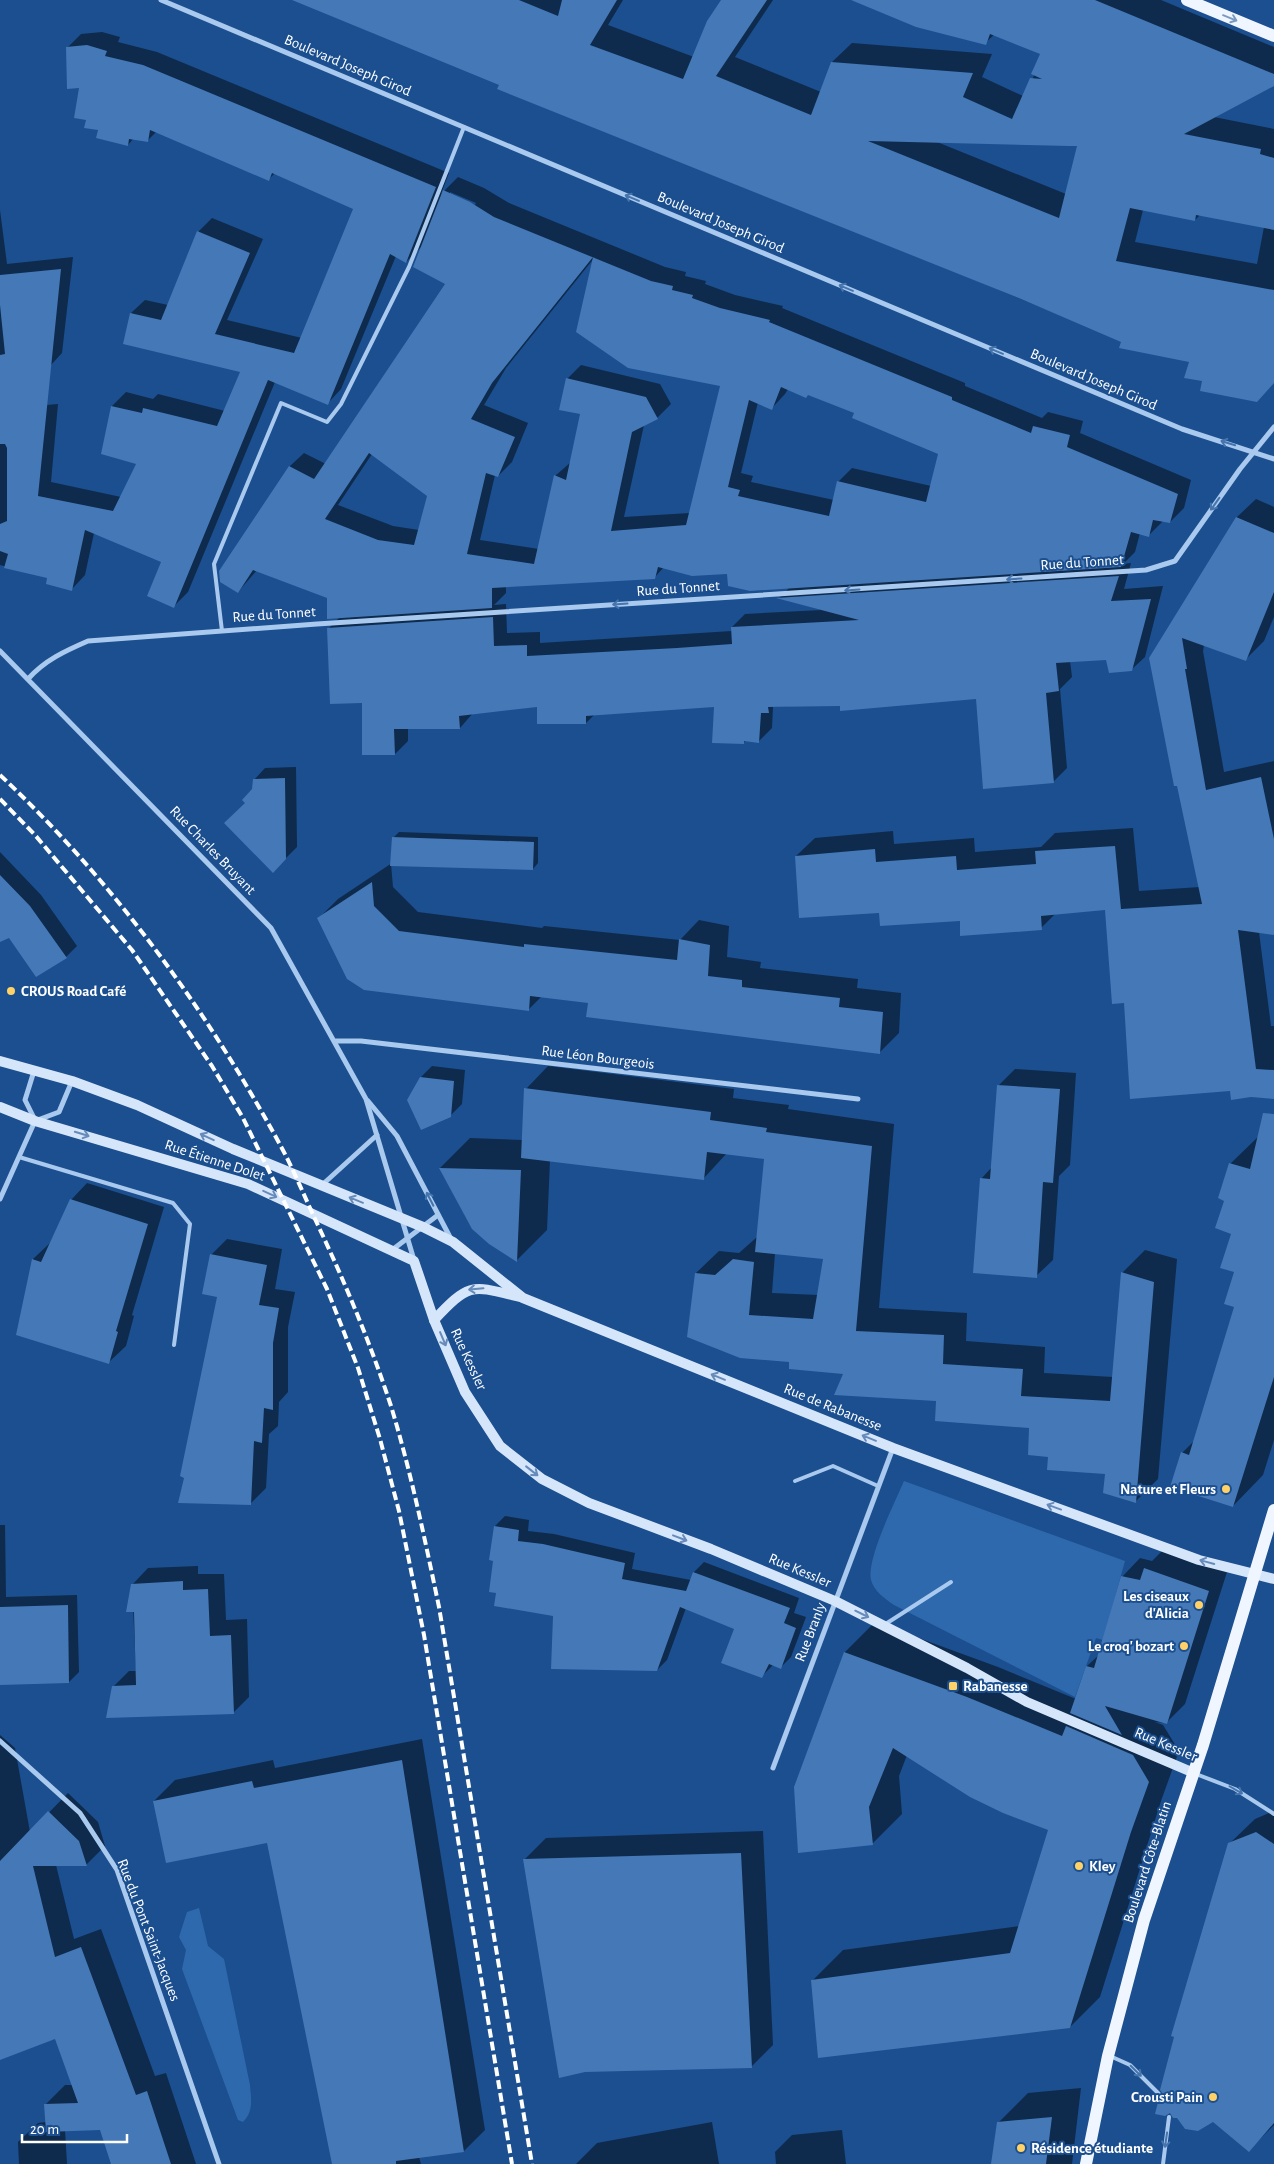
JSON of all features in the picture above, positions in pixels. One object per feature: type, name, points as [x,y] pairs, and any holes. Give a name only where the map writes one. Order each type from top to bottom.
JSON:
[{"type":"main road","points":[[1187,0],[1274,36]]},
{"type":"main road","name":"Rue Étienne Dolet","points":[[0,1061],[72,1081],[137,1105],[321,1186],[402,1219]]},
{"type":"main road","name":"Rue Étienne Dolet","points":[[0,1107],[35,1120],[248,1184],[414,1261]]},
{"type":"main road","name":"Rue de Rabanesse","points":[[402,1219],[453,1242],[523,1298],[893,1448],[1200,1560],[1274,1579]]},
{"type":"main road","name":"Rue Kessler","points":[[414,1261],[434,1320],[466,1392],[500,1446],[542,1479],[589,1503],[711,1549],[835,1601],[884,1625],[1026,1702],[1194,1773]]},
{"type":"main road","points":[[434,1320],[455,1298],[466,1290],[480,1287],[523,1298]]},
{"type":"main road","name":"Boulevard Côte-Blatin","points":[[1086,2164],[1108,2056],[1144,1920],[1194,1773],[1274,1510]]},
{"type":"street","name":"Boulevard Joseph Girod","points":[[161,0],[1182,429],[1274,459]]},
{"type":"street","name":"Rue du Tonnet","points":[[28,679],[46,662],[88,641],[317,624],[1146,570],[1175,561],[1254,451],[1274,428]]},
{"type":"street","name":"Rue Charles Bruyant","points":[[0,650],[271,928],[336,1041],[366,1099],[414,1261]]},
{"type":"street","name":"Rue Léon Bourgeois","points":[[336,1041],[361,1041],[858,1100]]},
{"type":"street","points":[[34,1071],[25,1100],[35,1120]]},
{"type":"street","points":[[0,1199],[35,1120],[59,1112],[72,1081]]},
{"type":"street","name":"Rue Charles Bruyant","points":[[366,1099],[397,1136],[453,1242]]},
{"type":"street","points":[[321,1186],[377,1135]]},
{"type":"street","points":[[392,1250],[438,1215]]},
{"type":"street","name":"Rue Branly","points":[[773,1768],[893,1448]]},
{"type":"street","name":"Rue du Pont Saint-Jacques","points":[[0,1741],[80,1813],[117,1870],[219,2164]]},
{"type":"lane","points":[[222,631],[214,564],[281,403],[327,422],[341,404],[408,267],[464,127]]},
{"type":"lane","points":[[19,1157],[173,1203],[190,1224],[174,1345]]},
{"type":"lane","points":[[795,1481],[833,1466],[878,1486]]},
{"type":"lane","points":[[884,1625],[950,1582]]},
{"type":"lane","name":"Rue Kessler","points":[[1194,1773],[1235,1789],[1274,1814]]},
{"type":"lane","points":[[1108,2056],[1130,2065],[1160,2094]]},
{"type":"lane","points":[[1163,2164],[1169,2117]]},
{"type":"shaded area","points":[[904,1481],[1125,1561],[1103,1640],[1096,1638],[1075,1697],[894,1605],[877,1591],[871,1580],[873,1559],[882,1531]]},
{"type":"shaded area","points":[[199,1908],[208,1946],[224,1959],[250,2085],[250,2109],[243,2122],[238,2120],[182,1969],[186,1950],[179,1937],[187,1912]]},
{"type":"building","points":[[292,0],[519,0],[558,16],[562,0],[617,0],[590,45],[683,79],[707,21],[721,0],[767,0],[716,76],[811,115],[831,62],[973,73],[963,97],[1012,119],[1030,78],[1042,79],[1031,74],[1040,54],[990,34],[986,45],[916,27],[851,0],[1095,0],[1274,74],[1274,86],[1184,134],[1261,149],[1260,154],[1274,158],[1274,230],[1196,215],[1195,221],[1130,208],[1116,261],[1274,290],[1274,383],[1257,402],[1200,391],[1202,381],[1184,378],[1189,362],[1119,348],[1121,342],[1021,299],[497,89],[499,85]],"holes":[[[868,141],[1077,146],[1059,218]]]},
{"type":"building","points":[[87,45],[107,51],[105,56],[143,65],[436,187],[406,263],[390,254],[328,405],[268,380],[174,608],[147,596],[161,562],[85,530],[72,591],[46,584],[47,578],[4,568],[8,554],[0,551],[0,524],[7,521],[7,448],[5,444],[0,444],[0,355],[5,354],[0,305],[0,275],[61,269],[38,496],[113,511],[136,464],[101,454],[111,406],[142,413],[143,408],[217,426],[240,372],[123,344],[130,313],[161,320],[197,231],[250,253],[215,334],[294,353],[353,209],[272,173],[269,181],[150,130],[148,142],[129,139],[128,146],[96,138],[98,130],[84,128],[86,120],[74,118],[79,88],[67,89],[66,47]]},
{"type":"building","points":[[443,190],[470,202],[494,217],[593,257],[651,281],[673,286],[672,290],[693,295],[692,298],[720,308],[770,320],[769,322],[952,397],[952,400],[1031,433],[1033,426],[1070,435],[1067,447],[1178,494],[1170,523],[1153,520],[1149,537],[1131,532],[1121,567],[750,591],[728,586],[727,574],[692,576],[658,567],[655,579],[492,588],[492,608],[327,619],[327,598],[253,570],[238,593],[220,582],[219,571],[289,466],[314,479],[445,284],[413,267]],"holes":[[[593,257],[576,332],[628,368],[720,386],[686,525],[611,531],[632,432],[658,419],[646,397],[566,378],[559,410],[580,414],[566,480],[554,475],[534,564],[467,554],[486,473],[498,477],[515,437],[471,419],[492,383]],[[781,387],[806,398],[808,395],[854,413],[852,418],[938,454],[926,502],[837,481],[829,516],[738,496],[740,490],[728,487],[749,400],[772,410]],[[369,453],[427,496],[414,545],[378,540],[325,519]]]},
{"type":"building","points":[[1236,517],[1274,533],[1274,592],[1246,661],[1182,638],[1187,669],[1185,669],[1206,790],[1261,777],[1274,839],[1274,935],[1238,930],[1256,1069],[1274,1070],[1274,1099],[1251,1097],[1231,1100],[1230,1091],[1130,1099],[1124,1003],[1112,1004],[1105,910],[1041,916],[1042,930],[960,936],[960,921],[880,926],[879,913],[799,918],[795,856],[875,849],[876,862],[956,856],[957,870],[1036,864],[1035,851],[1115,846],[1121,909],[1202,904],[1177,786],[1174,786],[1149,658]]},
{"type":"building","points":[[1119,576],[1111,601],[1151,599],[1132,671],[1109,673],[1106,660],[1056,663],[1059,691],[1046,693],[1054,783],[983,789],[976,699],[840,711],[840,706],[768,707],[769,713],[761,713],[759,743],[744,741],[744,744],[712,743],[714,707],[586,716],[586,724],[537,724],[537,707],[459,716],[460,729],[394,729],[395,755],[362,755],[362,703],[330,704],[327,628],[493,617],[494,646],[527,645],[527,656],[677,648],[732,644],[731,627],[859,620],[776,598]]},
{"type":"building","points":[[285,778],[286,859],[273,873],[224,823],[245,803],[242,800],[252,789],[253,779]]},
{"type":"building","points":[[392,837],[534,842],[533,870],[390,866]]},
{"type":"building","points":[[0,875],[30,906],[67,958],[36,977],[9,938],[0,942]]},
{"type":"building","points":[[372,882],[374,906],[399,931],[524,947],[524,944],[677,960],[679,939],[710,945],[708,976],[742,980],[742,987],[840,998],[839,1007],[883,1012],[880,1054],[586,1017],[588,1003],[530,996],[529,1011],[364,990],[347,979],[317,918]]},
{"type":"building","points":[[420,1077],[454,1081],[451,1117],[421,1130],[407,1100]]},
{"type":"building","points":[[997,1085],[1060,1089],[1053,1183],[1043,1182],[1037,1278],[973,1273],[980,1178],[990,1179]]},
{"type":"building","points":[[524,1088],[711,1112],[710,1120],[767,1128],[766,1132],[872,1146],[856,1331],[944,1335],[943,1364],[1023,1369],[1021,1396],[1110,1401],[1121,1272],[1154,1282],[1136,1503],[1103,1493],[1105,1474],[1047,1470],[1048,1457],[1028,1455],[1029,1428],[935,1421],[936,1401],[834,1395],[843,1374],[789,1369],[789,1362],[740,1358],[687,1337],[695,1273],[715,1275],[733,1259],[754,1262],[749,1315],[813,1319],[823,1259],[755,1252],[764,1159],[707,1152],[704,1180],[521,1158]]},
{"type":"building","points":[[1263,1113],[1274,1114],[1274,1377],[1233,1507],[1170,1487],[1181,1452],[1189,1455],[1234,1307],[1224,1304],[1234,1272],[1220,1268],[1231,1234],[1215,1228],[1224,1201],[1218,1198],[1229,1163],[1250,1169]]},
{"type":"building","points":[[439,1168],[521,1170],[517,1262],[489,1244],[472,1229]]},
{"type":"building","points":[[70,1199],[148,1224],[116,1331],[118,1332],[109,1364],[16,1335],[32,1259],[41,1262]]},
{"type":"building","points":[[210,1254],[267,1265],[259,1305],[279,1308],[273,1343],[273,1410],[264,1408],[262,1443],[254,1441],[251,1505],[178,1503],[184,1478],[180,1476],[217,1297],[202,1294]]},
{"type":"building","points":[[494,1526],[519,1530],[518,1541],[543,1544],[625,1563],[622,1579],[686,1591],[693,1572],[790,1608],[784,1623],[796,1628],[781,1669],[769,1664],[762,1678],[721,1663],[734,1629],[680,1607],[657,1671],[551,1669],[553,1616],[494,1606],[496,1593],[489,1592],[493,1561],[489,1560]]},
{"type":"building","points":[[1144,1568],[1209,1591],[1167,1724],[1105,1706],[1122,1735],[1070,1713],[1086,1666],[1094,1668],[1121,1576],[1140,1580]]},
{"type":"building","points":[[183,1581],[183,1590],[208,1589],[210,1636],[231,1635],[234,1714],[106,1718],[112,1686],[136,1685],[134,1612],[126,1612],[131,1584]]},
{"type":"building","points":[[68,1605],[69,1683],[0,1685],[0,1607]]},
{"type":"building","name":"Kley","points":[[844,1652],[967,1697],[1062,1736],[1066,1726],[1133,1755],[1149,1782],[1131,1832],[1070,2028],[818,2058],[811,1980],[1010,1953],[1048,1830],[1003,1813],[970,1797],[893,1748],[869,1807],[873,1845],[798,1853],[794,1787]]},
{"type":"building","points":[[402,1760],[464,2152],[396,2161],[396,2164],[332,2164],[267,1843],[166,1863],[153,1801],[252,1781],[254,1788]]},
{"type":"building","points":[[48,1811],[79,1841],[87,1866],[33,1866],[55,1957],[81,1947],[136,2095],[147,2091],[171,2164],[111,2164],[100,2130],[46,2132],[44,2104],[78,2103],[55,2039],[0,2060],[0,1861]]},
{"type":"building","points":[[1256,1832],[1274,1844],[1274,2123],[1249,2152],[1213,2122],[1198,2131],[1185,2129],[1177,2118],[1173,2118],[1170,2113],[1165,2116],[1155,2114],[1159,2098],[1163,2094],[1160,2090],[1174,2037],[1171,2036],[1228,1843]]},
{"type":"building","points":[[741,1853],[752,2068],[585,2072],[559,2078],[523,1859]]},
{"type":"building","name":"Résidence étudiante","points":[[1052,2117],[1046,2164],[991,2164],[997,2122]]},
{"type":"railway","points":[[0,775],[41,815],[117,901],[153,947],[219,1042],[250,1091],[288,1160],[356,1311],[391,1406],[417,1506],[439,1607],[532,2164]]},
{"type":"railway","points":[[0,799],[35,835],[132,950],[212,1066],[243,1118],[327,1289],[358,1368],[380,1439],[399,1511],[424,1635],[512,2164]]},
{"type":"place","name":"CROUS Road Café","points":[[11,991]]},
{"type":"place","name":"Nature et Fleurs","points":[[1226,1489]]},
{"type":"place","name":"Les ciseaux d'Alicia","points":[[1199,1605]]},
{"type":"place","name":"Le croq' bozart","points":[[1184,1646]]},
{"type":"place","name":"Rabanesse","points":[[953,1686]]},
{"type":"place","name":"Kley","points":[[1079,1866]]},
{"type":"place","name":"Crousti Pain","points":[[1213,2097]]},
{"type":"place","name":"Résidence étudiante","points":[[1021,2148]]}]
